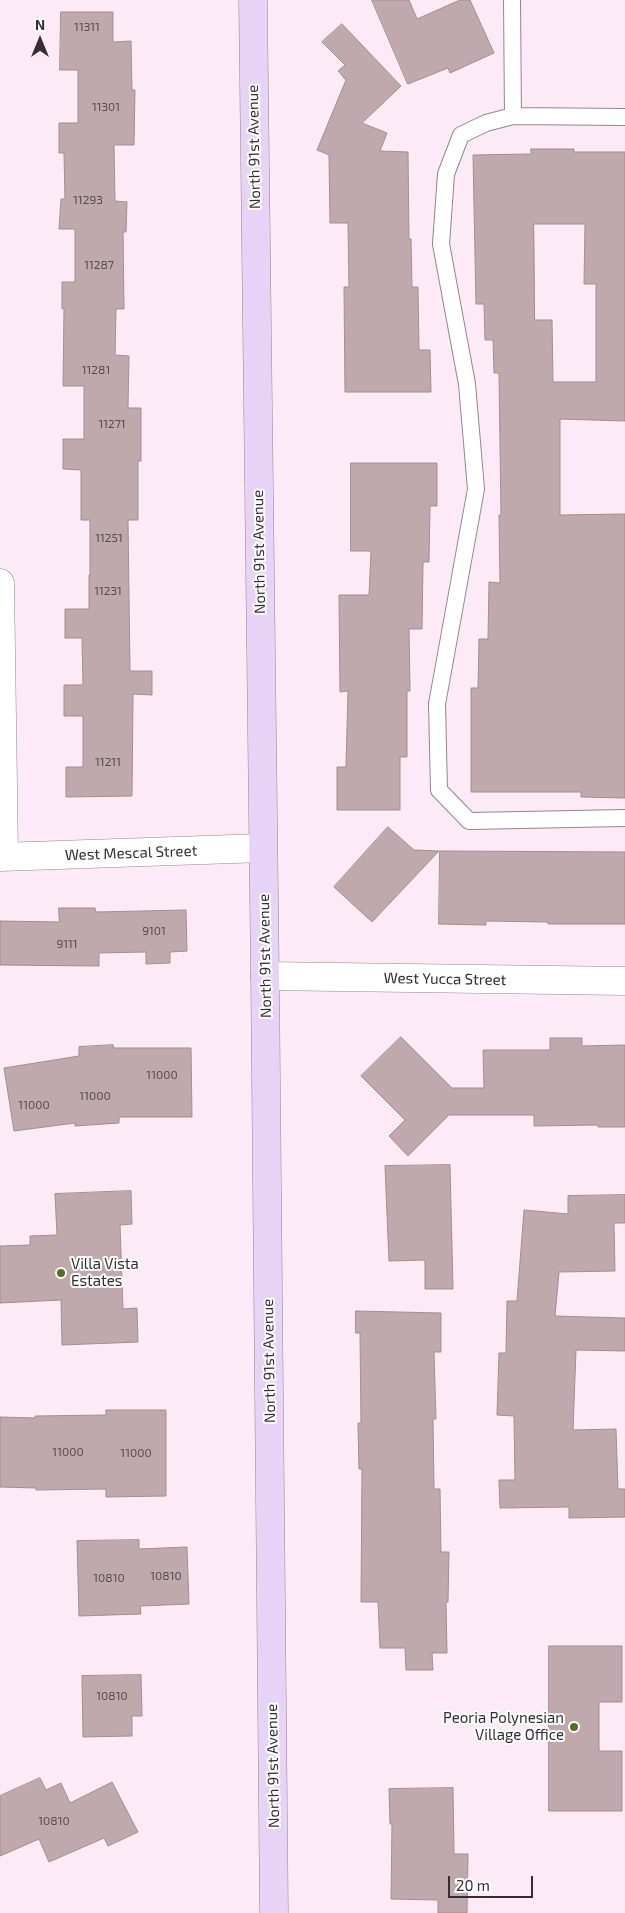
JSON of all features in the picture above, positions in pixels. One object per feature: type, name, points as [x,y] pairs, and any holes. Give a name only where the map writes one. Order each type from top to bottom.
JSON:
[{"type":"main road","name":"North 91st Avenue","points":[[253,0],[266,976],[274,1913]]},
{"type":"street","points":[[0,583],[2,856]]},
{"type":"street","name":"West Mescal Street","points":[[2,856],[263,848]]},
{"type":"street","name":"West Yucca Street","points":[[266,976],[625,981]]},
{"type":"lane","points":[[512,0],[513,116]]},
{"type":"lane","points":[[625,117],[513,116],[486,123],[461,135],[446,174],[441,244],[467,384],[476,489],[437,704],[439,790],[469,821],[625,818]]},
{"type":"building","points":[[372,0],[409,0],[417,19],[460,0],[470,0],[494,53],[450,73],[448,68],[408,84]]},
{"type":"building","points":[[61,12],[113,12],[113,42],[131,41],[132,90],[135,90],[134,145],[114,145],[115,201],[127,202],[126,232],[123,232],[124,309],[116,309],[115,355],[129,356],[128,408],[141,408],[141,461],[138,461],[138,520],[128,520],[130,671],[152,671],[152,695],[133,694],[132,796],[66,797],[66,767],[83,767],[83,716],[64,716],[64,685],[83,685],[82,638],[65,638],[65,609],[89,609],[90,520],[81,520],[81,470],[63,469],[63,439],[84,439],[84,386],[63,386],[64,309],[62,309],[62,282],[75,282],[75,229],[59,229],[61,199],[65,199],[64,153],[59,153],[59,123],[78,123],[78,70],[60,70]]},
{"type":"building","points":[[342,24],[401,86],[362,123],[387,133],[380,151],[408,152],[409,239],[411,239],[412,287],[418,287],[419,350],[430,350],[431,392],[345,392],[344,287],[349,287],[348,223],[330,223],[329,155],[317,150],[346,80],[338,71],[345,65],[322,42]]},
{"type":"building","points":[[531,149],[574,149],[574,152],[625,152],[625,421],[560,419],[560,515],[625,514],[625,798],[581,797],[581,792],[471,792],[471,688],[478,688],[479,639],[488,639],[489,582],[500,583],[499,515],[501,515],[499,373],[494,373],[493,340],[485,340],[484,304],[476,304],[473,155],[531,154]],"holes":[[[534,224],[585,224],[584,284],[596,284],[596,382],[553,382],[552,320],[535,320]]]},
{"type":"building","points":[[351,463],[437,463],[437,506],[430,506],[429,562],[423,562],[422,629],[409,629],[410,691],[407,691],[407,757],[400,757],[400,810],[337,810],[337,767],[346,767],[348,691],[340,692],[339,595],[369,595],[371,551],[351,551]]},
{"type":"building","points":[[388,827],[414,850],[439,851],[372,922],[334,887]]},
{"type":"building","points":[[440,851],[625,852],[625,924],[548,924],[548,922],[486,921],[486,925],[439,924]]},
{"type":"building","points":[[59,908],[95,908],[96,912],[186,910],[187,951],[170,952],[170,963],[146,964],[146,952],[99,953],[99,966],[0,965],[0,921],[59,922]]},
{"type":"building","points":[[401,1037],[452,1088],[484,1088],[483,1050],[550,1050],[550,1038],[582,1038],[582,1046],[625,1045],[625,1127],[598,1127],[598,1125],[534,1126],[534,1115],[449,1115],[408,1156],[389,1136],[405,1120],[361,1076]]},
{"type":"building","points":[[113,1045],[114,1048],[191,1048],[192,1117],[119,1117],[119,1123],[75,1126],[75,1123],[14,1131],[4,1068],[79,1056],[79,1047]]},
{"type":"building","points":[[450,1165],[453,1289],[425,1289],[425,1260],[389,1261],[385,1166]]},
{"type":"building","name":"Villa Vista Estates","points":[[131,1191],[132,1224],[120,1225],[123,1309],[137,1308],[138,1342],[62,1345],[61,1300],[0,1303],[0,1246],[30,1245],[30,1236],[57,1235],[55,1194]]},
{"type":"building","points":[[625,1195],[625,1223],[614,1223],[615,1271],[559,1272],[555,1316],[625,1318],[625,1351],[576,1350],[573,1430],[616,1429],[618,1489],[625,1489],[625,1517],[569,1518],[569,1507],[500,1508],[499,1480],[515,1480],[514,1416],[497,1415],[499,1353],[506,1353],[507,1301],[517,1301],[524,1210],[568,1214],[568,1196]]},
{"type":"building","points":[[356,1311],[441,1313],[441,1352],[434,1352],[436,1419],[433,1419],[434,1489],[440,1489],[441,1552],[449,1552],[448,1602],[446,1602],[447,1653],[432,1653],[433,1670],[406,1670],[405,1648],[380,1648],[378,1602],[361,1602],[362,1469],[359,1469],[358,1423],[361,1423],[360,1333],[356,1333]]},
{"type":"building","points":[[106,1410],[166,1410],[166,1496],[106,1497],[106,1489],[36,1490],[36,1488],[0,1487],[0,1417],[35,1418],[35,1416],[106,1415]]},
{"type":"building","points":[[139,1540],[139,1549],[187,1547],[189,1604],[140,1606],[141,1614],[79,1616],[77,1541]]},
{"type":"building","name":"Peoria Polynesian Village Office","points":[[549,1646],[622,1646],[622,1702],[599,1702],[599,1751],[622,1751],[622,1811],[549,1811]]},
{"type":"building","points":[[141,1675],[142,1716],[132,1716],[132,1736],[83,1737],[82,1676]]},
{"type":"building","points":[[40,1778],[46,1790],[61,1783],[70,1803],[112,1782],[138,1832],[108,1846],[104,1838],[49,1862],[39,1839],[0,1856],[0,1796]]},
{"type":"building","points":[[453,1788],[454,1854],[468,1854],[467,1913],[438,1913],[438,1900],[391,1899],[392,1824],[390,1824],[389,1789]]},
{"type":"place","name":"Villa Vista Estates","points":[[61,1273]]},
{"type":"place","name":"Peoria Polynesian Village Office","points":[[574,1727]]}]
